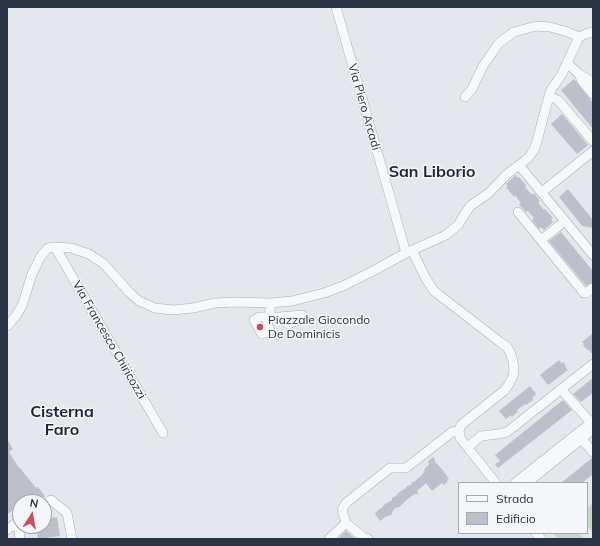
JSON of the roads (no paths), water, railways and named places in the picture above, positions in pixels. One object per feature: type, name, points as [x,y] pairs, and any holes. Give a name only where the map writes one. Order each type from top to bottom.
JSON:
[{"type":"street","name":"Via Piero Arcadi","points":[[336,7],[409,251],[434,291],[506,347],[510,352],[513,361],[513,376],[505,390],[465,422],[459,431]]},
{"type":"street","points":[[465,97],[472,89],[483,66],[499,43],[514,32],[536,26],[550,27],[579,37]]},
{"type":"street","points":[[7,326],[22,306],[32,274],[41,256],[48,248],[71,248],[89,254],[104,264],[139,301],[155,308],[173,310],[193,308],[215,303],[271,303],[292,301],[324,293],[343,286],[409,251],[446,235],[458,225],[470,206],[489,193],[506,175],[528,158],[534,150],[551,90],[562,74],[579,37],[588,32],[593,32]]},
{"type":"street","points":[[567,63],[579,74],[591,80],[593,84]]},
{"type":"street","points":[[579,74],[582,81],[593,94]]},
{"type":"street","points":[[549,96],[558,100],[593,141]]},
{"type":"street","points":[[542,192],[593,151]]},
{"type":"street","points":[[519,165],[591,250]]},
{"type":"street","points":[[518,212],[584,293],[593,288]]},
{"type":"street","points":[[541,240],[565,221]]},
{"type":"street","name":"Via Francesco Chiricozzi","points":[[55,247],[163,432]]},
{"type":"street","points":[[271,303],[269,317],[280,317]]},
{"type":"street","points":[[468,448],[481,436],[507,432],[593,364]]},
{"type":"street","points":[[528,482],[593,424],[561,389]]},
{"type":"street","points":[[368,539],[363,537],[346,523],[342,510],[346,503],[390,468],[406,468],[452,432],[459,431],[460,438],[495,482]]},
{"type":"street","points":[[580,436],[593,452]]},
{"type":"street","points":[[516,482],[580,436]]},
{"type":"street","points":[[52,501],[68,512],[72,539]]},
{"type":"street","points":[[329,539],[346,523]]},
{"type":"place","name":"Piazzale Giocondo De Dominicis","points":[[260,327]]},
{"type":"district","name":"San Liborio","points":[[432,172]]},
{"type":"district","name":"Cisterna Faro","points":[[62,421]]}]
